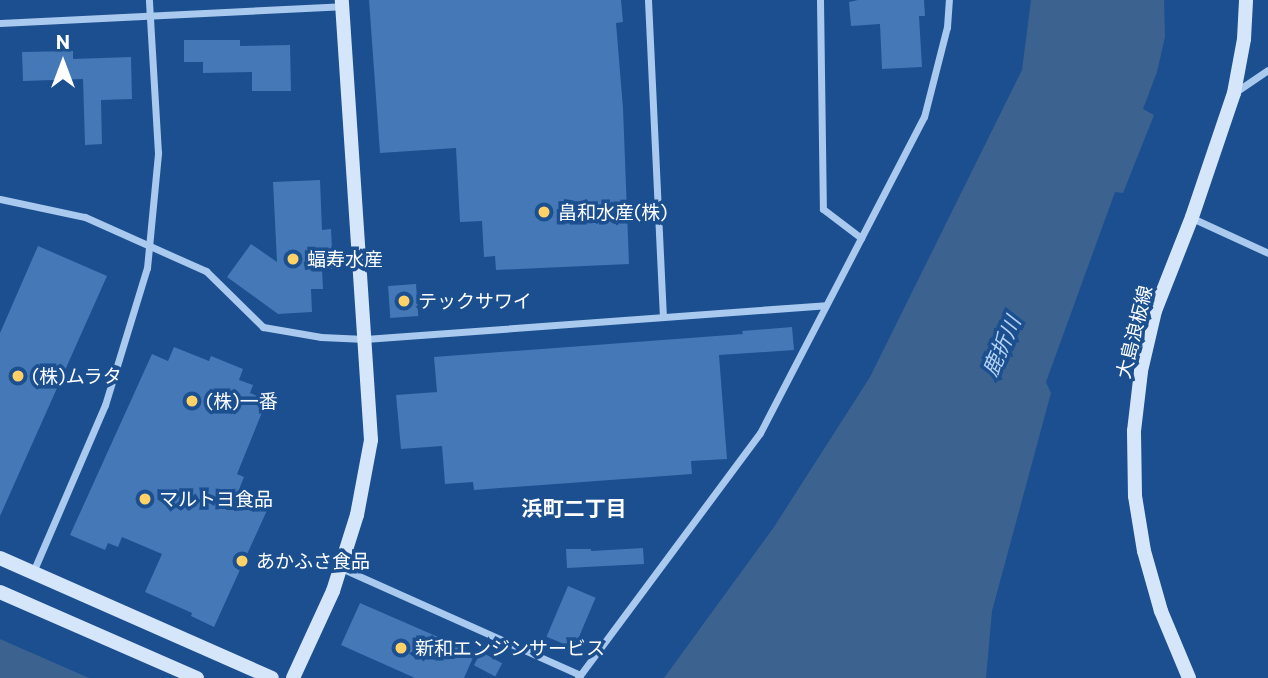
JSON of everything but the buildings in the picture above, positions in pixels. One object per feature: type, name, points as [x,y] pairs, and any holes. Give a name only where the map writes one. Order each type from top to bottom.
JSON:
[{"type":"street","points":[[32,573],[105,405],[147,268],[158,153],[149,0]]},
{"type":"street","points":[[648,0],[663,317]]},
{"type":"street","points":[[820,0],[823,209],[861,238]]},
{"type":"street","points":[[340,568],[579,676],[760,433],[924,117],[947,27],[950,0]]},
{"type":"street","name":"大島浪板線","points":[[1189,678],[1161,611],[1144,551],[1135,496],[1134,431],[1141,371],[1155,311],[1192,217],[1234,93],[1244,39],[1246,0]]},
{"type":"street","points":[[0,23],[342,3],[371,440],[357,515],[333,591],[293,678]]},
{"type":"street","points":[[1234,93],[1268,70]]},
{"type":"street","points":[[0,199],[85,217],[206,271],[264,327],[321,337],[365,340],[826,305]]},
{"type":"street","points":[[1192,217],[1268,253]]},
{"type":"street","points":[[0,558],[272,678]]},
{"type":"street","points":[[0,592],[197,678]]},
{"type":"water","name":"鹿折川","points":[[1031,0],[1164,0],[1165,37],[1157,72],[1143,109],[1154,115],[1123,193],[1115,192],[1046,382],[1051,393],[992,611],[986,678],[664,678],[774,527],[870,377],[1022,70]]},
{"type":"water","points":[[0,639],[89,678],[0,678]]},
{"type":"place","name":"畠和水産(株)","points":[[544,212]]},
{"type":"place","name":"蝠寿水産","points":[[293,259]]},
{"type":"place","name":"テックサワイ","points":[[404,301]]},
{"type":"place","name":"(株)ムラタ","points":[[18,376]]},
{"type":"place","name":"(株)一番","points":[[192,401]]},
{"type":"place","name":"マルトヨ食品","points":[[145,499]]},
{"type":"place","name":"あかふさ食品","points":[[242,561]]},
{"type":"place","name":"新和エンジンサービス","points":[[401,648]]},
{"type":"district","name":"浜町二丁目","points":[[574,508]]}]
